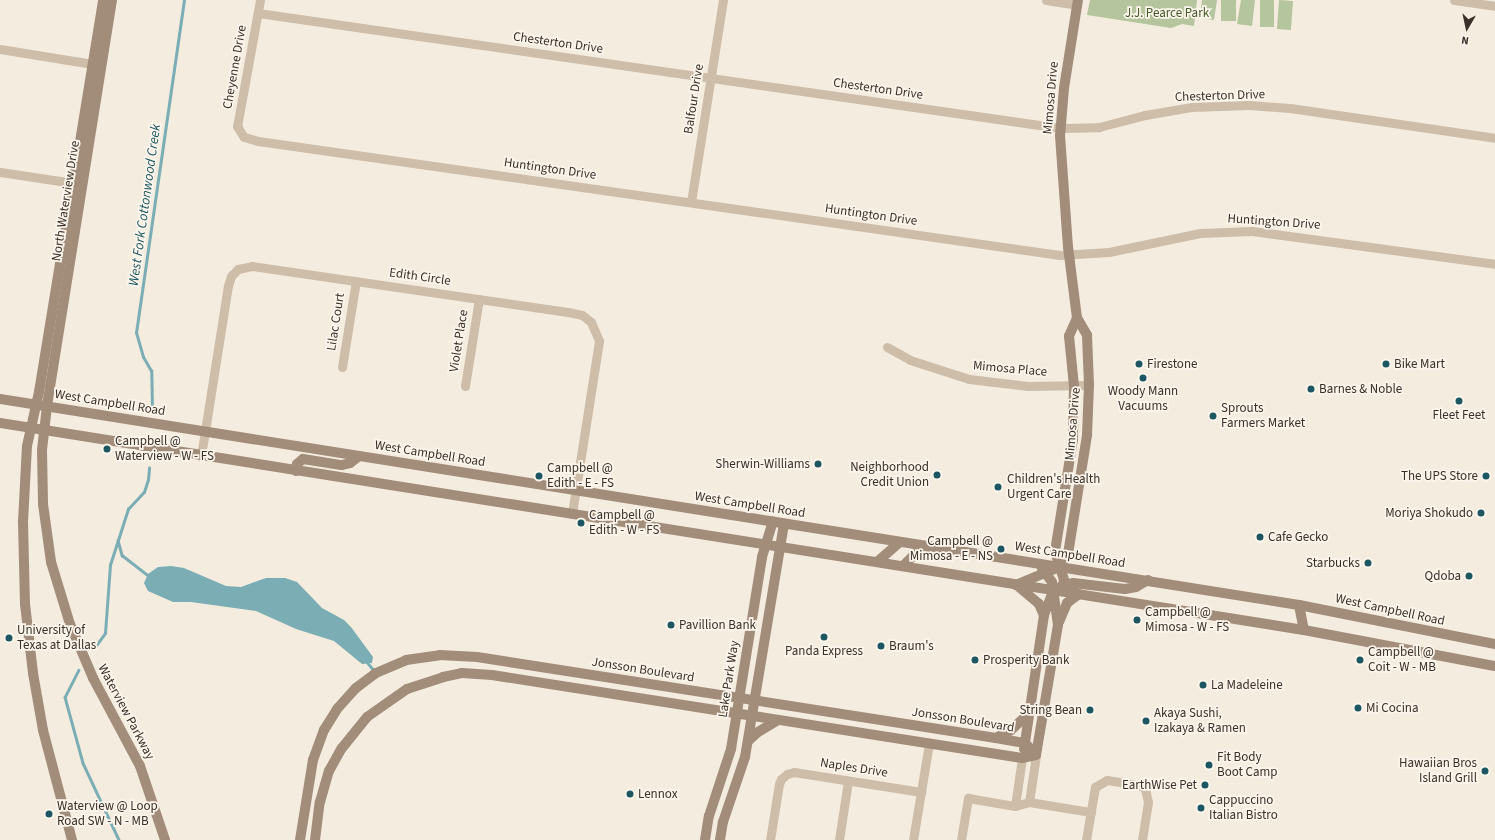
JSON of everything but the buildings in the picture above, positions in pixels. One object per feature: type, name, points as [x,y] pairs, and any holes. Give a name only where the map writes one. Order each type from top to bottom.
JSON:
[{"type":"main road","name":"North Waterview Drive","points":[[42,405],[97,64],[103,0]]},
{"type":"main road","name":"North Waterview Drive","points":[[97,64],[112,0]]},
{"type":"main road","name":"Mimosa Drive","points":[[1059,567],[1068,554],[1083,459],[1089,385],[1087,335],[1077,318],[1069,255],[1061,163],[1060,128],[1064,88],[1077,2]]},
{"type":"main road","name":"Mimosa Drive","points":[[1059,567],[1055,552],[1074,439],[1074,386],[1069,336],[1077,318]]},
{"type":"main road","name":"West Campbell Road","points":[[0,399],[784,524],[1148,580],[1312,607],[1495,644]]},
{"type":"main road","points":[[42,405],[31,428],[27,446],[23,514],[25,604],[33,673],[43,730],[72,840]]},
{"type":"main road","name":"Waterview Parkway","points":[[42,405],[44,430],[43,504],[56,580],[84,660],[140,766],[165,840]]},
{"type":"main road","points":[[0,423],[1304,630],[1495,666]]},
{"type":"main road","points":[[296,471],[297,464],[303,459],[342,465],[350,463],[359,456]]},
{"type":"main road","points":[[1069,465],[1083,459]]},
{"type":"main road","name":"Lake Park Way","points":[[705,840],[716,793],[727,763],[737,713],[764,545],[773,522]]},
{"type":"main road","points":[[720,840],[748,741],[784,524]]},
{"type":"main road","points":[[877,562],[900,542]]},
{"type":"main road","points":[[904,566],[911,558],[930,546]]},
{"type":"main road","points":[[1037,563],[1046,572],[1054,591],[1058,625]]},
{"type":"main road","points":[[1016,585],[1059,567],[1065,583],[1072,591],[1079,594]]},
{"type":"main road","points":[[1022,758],[1044,616],[1054,591],[1065,583],[1125,589],[1136,587],[1148,580]]},
{"type":"main road","points":[[1016,585],[1039,604],[1044,616]]},
{"type":"main road","points":[[315,840],[326,778],[342,748],[367,717],[385,703],[420,684],[443,677],[475,673],[1022,758],[1036,755],[1058,625],[1067,603],[1079,594]]},
{"type":"main road","points":[[1299,605],[1304,630]]},
{"type":"main road","points":[[1304,630],[1312,607]]},
{"type":"main road","name":"Jonsson Boulevard","points":[[300,840],[310,775],[318,745],[331,718],[356,688],[376,673],[406,660],[440,654],[477,657],[996,738],[1025,743],[1036,755]]},
{"type":"main road","points":[[475,673],[477,657]]},
{"type":"main road","points":[[1035,676],[1048,682]]},
{"type":"main road","points":[[996,738],[1011,730],[1030,712]]},
{"type":"main road","points":[[748,741],[758,732],[778,720]]},
{"type":"main road","points":[[882,736],[885,721]]},
{"type":"street","name":"Cheyenne Drive","points":[[244,137],[237,126],[260,0]]},
{"type":"street","name":"Balfour Drive","points":[[690,202],[723,0]]},
{"type":"street","points":[[1046,0],[1077,2]]},
{"type":"street","points":[[1454,0],[1495,6]]},
{"type":"street","name":"Chesterton Drive","points":[[258,14],[1060,128],[1099,127],[1145,115],[1192,107],[1249,105],[1290,108],[1495,138]]},
{"type":"street","points":[[0,49],[97,64]]},
{"type":"street","name":"Huntington Drive","points":[[244,137],[1069,255],[1109,252],[1200,233],[1252,231],[1495,264]]},
{"type":"street","points":[[0,172],[78,183]]},
{"type":"street","name":"Edith Circle","points":[[201,456],[228,286],[231,276],[238,269],[252,266],[582,315],[597,332],[600,342],[572,514]]},
{"type":"street","name":"Lilac Court","points":[[342,367],[356,281]]},
{"type":"street","name":"Violet Place","points":[[465,386],[479,299]]},
{"type":"street","name":"Mimosa Place","points":[[887,347],[910,360],[969,379],[1028,386],[1089,385]]},
{"type":"street","points":[[914,840],[929,743]]},
{"type":"street","points":[[1029,802],[1036,755]]},
{"type":"street","points":[[1015,806],[1022,758]]},
{"type":"street","name":"Naples Drive","points":[[770,840],[779,784],[783,776],[794,772],[921,792]]},
{"type":"street","points":[[838,840],[848,780]]},
{"type":"street","points":[[1086,840],[1095,787],[1100,782],[1107,780],[1140,785],[1148,795],[1142,840]]},
{"type":"street","points":[[961,840],[968,798],[1015,806],[1029,802],[1091,812]]},
{"type":"green space","name":"J.J. Pearce Park","points":[[1090,0],[1197,0],[1194,26],[1182,24],[1171,28],[1087,15]]},
{"type":"green space","points":[[1202,0],[1217,0],[1214,20],[1200,18]]},
{"type":"green space","points":[[1221,0],[1236,0],[1236,21],[1221,21]]},
{"type":"green space","points":[[1241,0],[1255,0],[1252,26],[1237,24]]},
{"type":"green space","points":[[1260,0],[1274,0],[1274,27],[1260,27]]},
{"type":"green space","points":[[1279,0],[1293,1],[1291,30],[1277,29]]},
{"type":"water","points":[[171,566],[184,568],[226,586],[241,587],[266,578],[285,578],[297,582],[322,608],[344,620],[351,627],[373,657],[372,663],[362,664],[334,641],[296,629],[256,611],[191,602],[173,602],[148,591],[144,583],[148,574],[158,567]]},
{"type":"waterway","name":"West Fork Cottonwood Creek","points":[[152,410],[151,371],[143,357],[136,333],[184,0]]},
{"type":"waterway","name":"West Fork Cottonwood Creek","points":[[95,647],[105,633],[110,565],[128,509],[144,492],[148,480],[149,468]]},
{"type":"waterway","points":[[118,540],[122,555],[150,577]]},
{"type":"waterway","points":[[367,662],[372,668]]},
{"type":"waterway","name":"West Fork Cottonwood Creek","points":[[79,670],[65,697],[83,763],[119,840]]},
{"type":"place","name":"Firestone","points":[[1139,364]]},
{"type":"place","name":"Bike Mart","points":[[1386,364]]},
{"type":"place","name":"Woody Mann Vacuums","points":[[1143,378]]},
{"type":"place","name":"Barnes & Noble","points":[[1311,389]]},
{"type":"place","name":"Fleet Feet","points":[[1459,401]]},
{"type":"place","name":"Sprouts Farmers Market","points":[[1213,416]]},
{"type":"place","name":"Campbell @ Waterview - W - FS","points":[[107,449]]},
{"type":"place","name":"Sherwin-Williams","points":[[818,464]]},
{"type":"place","name":"Neighborhood Credit Union","points":[[937,475]]},
{"type":"place","name":"Campbell @ Edith - E - FS","points":[[539,476]]},
{"type":"place","name":"The UPS Store","points":[[1486,476]]},
{"type":"place","name":"Children's Health Urgent Care","points":[[998,487]]},
{"type":"place","name":"Moriya Shokudo","points":[[1481,513]]},
{"type":"place","name":"Campbell @ Edith - W - FS","points":[[581,523]]},
{"type":"place","name":"Cafe Gecko","points":[[1260,537]]},
{"type":"place","name":"Campbell @ Mimosa - E - NS","points":[[1001,549]]},
{"type":"place","name":"Starbucks","points":[[1368,563]]},
{"type":"place","name":"Qdoba","points":[[1469,576]]},
{"type":"place","name":"Campbell @ Mimosa - W - FS","points":[[1137,620]]},
{"type":"place","name":"Pavillion Bank","points":[[671,625]]},
{"type":"place","name":"Panda Express","points":[[824,637]]},
{"type":"place","name":"University of Texas at Dallas","points":[[9,638]]},
{"type":"place","name":"Braum's","points":[[881,646]]},
{"type":"place","name":"Prosperity Bank","points":[[975,660]]},
{"type":"place","name":"Campbell @ Coit - W - MB","points":[[1360,660]]},
{"type":"place","name":"La Madeleine","points":[[1203,685]]},
{"type":"place","name":"Mi Cocina","points":[[1358,708]]},
{"type":"place","name":"String Bean","points":[[1090,710]]},
{"type":"place","name":"Akaya Sushi, Izakaya & Ramen","points":[[1146,721]]},
{"type":"place","name":"Fit Body Boot Camp","points":[[1209,765]]},
{"type":"place","name":"Hawaiian Bros Island Grill","points":[[1485,771]]},
{"type":"place","name":"EarthWise Pet","points":[[1205,785]]},
{"type":"place","name":"Lennox","points":[[630,794]]},
{"type":"place","name":"Cappuccino Italian Bistro","points":[[1201,808]]},
{"type":"place","name":"Waterview @ Loop Road SW - N - MB","points":[[49,814]]}]
